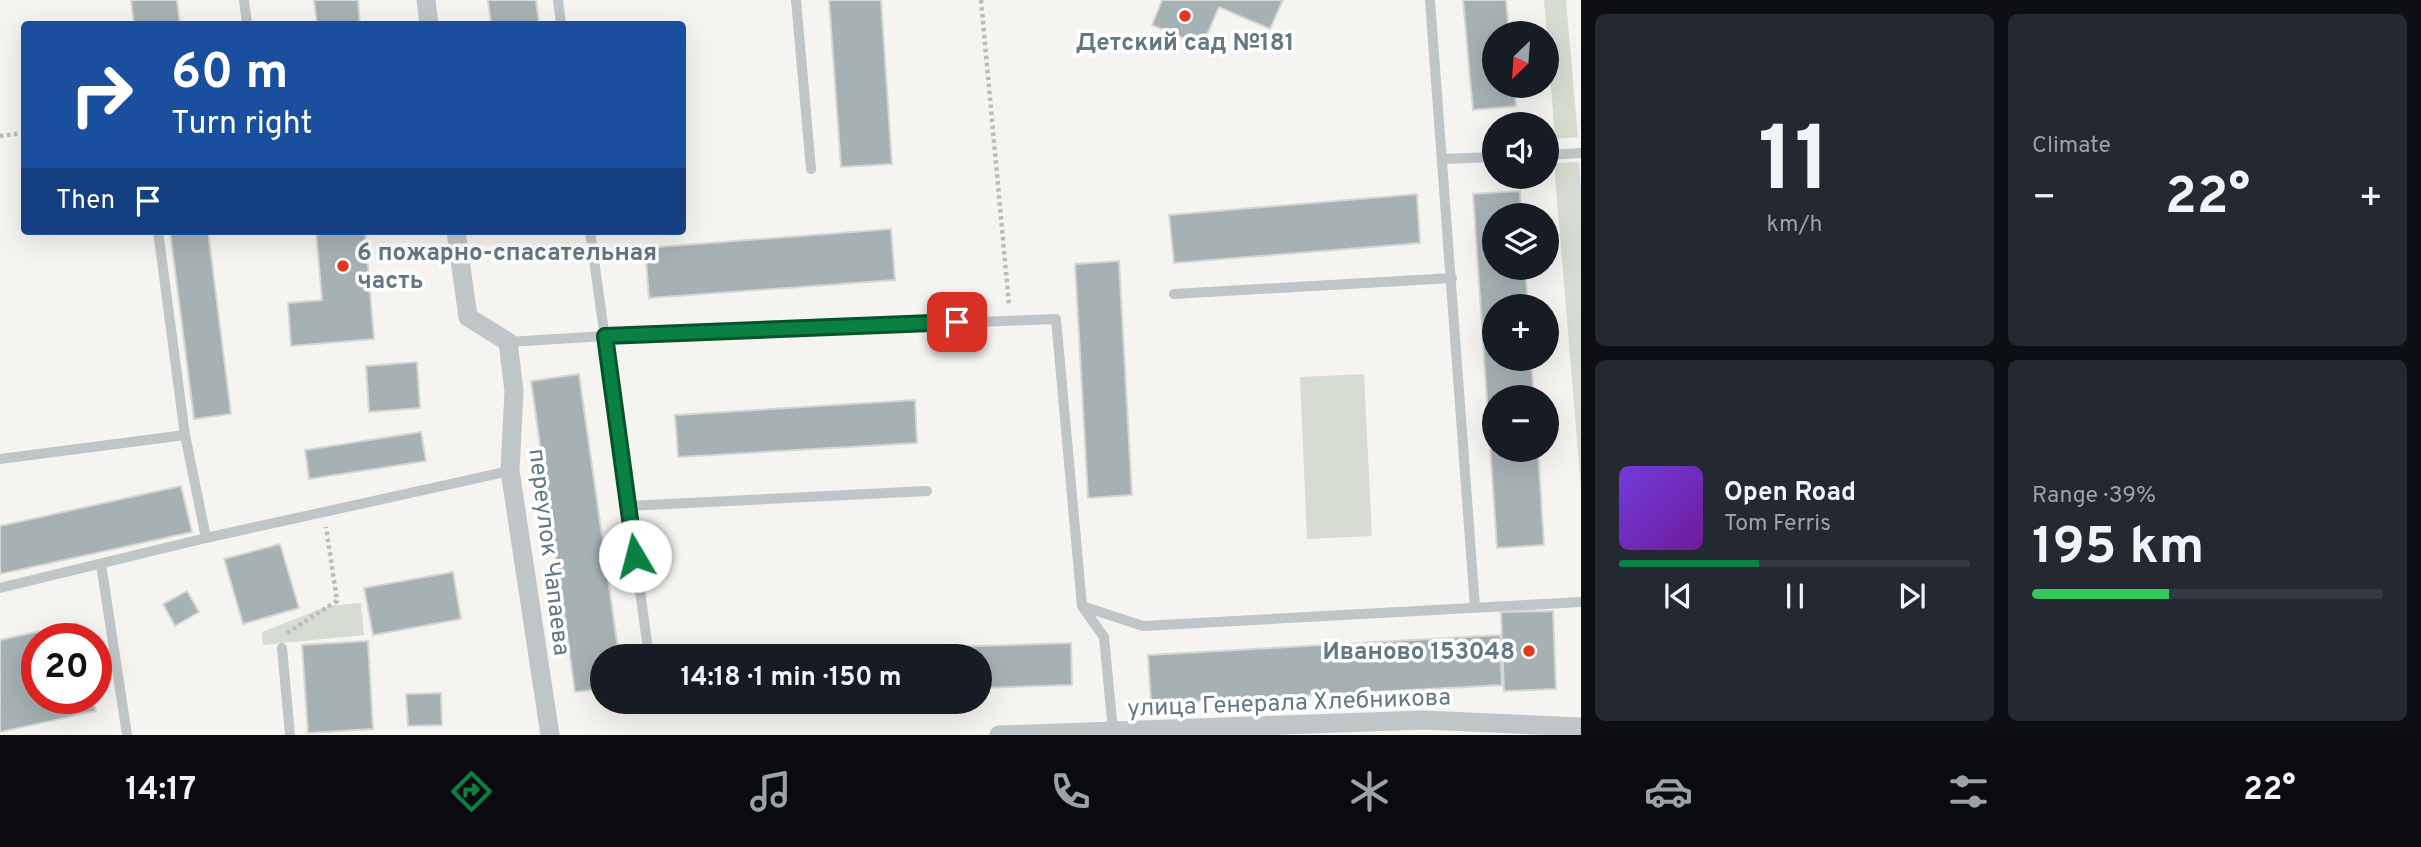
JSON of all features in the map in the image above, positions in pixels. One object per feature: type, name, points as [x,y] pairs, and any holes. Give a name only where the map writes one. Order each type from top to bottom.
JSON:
[{"type":"street","points":[[426,0],[429,21]]},
{"type":"street","points":[[457,235],[468,317],[508,342]]},
{"type":"street","name":"переулок Чапаева","points":[[508,342],[514,390],[510,471],[550,735]]},
{"type":"street","name":"улица Генерала Хлебникова","points":[[999,735],[1424,720],[1581,727]]},
{"type":"lane","points":[[244,0],[247,21]]},
{"type":"lane","points":[[558,0],[562,21]]},
{"type":"lane","points":[[796,0],[811,169]]},
{"type":"lane","points":[[1430,0],[1475,607]]},
{"type":"lane","points":[[1559,154],[1581,153]]},
{"type":"lane","points":[[1443,159],[1482,157]]},
{"type":"lane","points":[[159,235],[185,435],[206,538]]},
{"type":"lane","points":[[591,235],[647,644]]},
{"type":"lane","points":[[1174,293],[1451,278]]},
{"type":"lane","points":[[508,342],[1056,318],[1082,606],[1104,637],[1113,731]]},
{"type":"lane","points":[[0,459],[185,435]]},
{"type":"lane","points":[[0,589],[206,538],[510,471]]},
{"type":"lane","points":[[628,506],[927,491]]},
{"type":"lane","points":[[101,564],[127,735]]},
{"type":"lane","points":[[1082,606],[1143,626],[1581,602]]},
{"type":"lane","points":[[282,648],[290,735]]},
{"type":"path","points":[[981,0],[1011,320]]},
{"type":"path","points":[[0,135],[21,133]]},
{"type":"path","points":[[282,648],[287,633],[337,601],[323,512]]},
{"type":"shaded area","points":[[1544,0],[1566,0],[1578,137],[1559,139],[1559,112],[1553,112],[1552,98],[1559,98],[1559,21],[1546,21]]},
{"type":"shaded area","points":[[1579,162],[1581,189],[1581,489],[1556,189],[1559,189],[1559,163]]},
{"type":"shaded area","points":[[1364,374],[1372,536],[1307,539],[1300,377]]},
{"type":"shaded area","points":[[361,603],[364,635],[263,645],[262,632],[328,606]]},
{"type":"building","points":[[131,0],[177,0],[180,21],[134,21]]},
{"type":"building","points":[[314,0],[358,0],[360,21],[317,21]]},
{"type":"building","points":[[488,0],[536,0],[539,21],[491,21]]},
{"type":"building","points":[[829,0],[881,0],[892,164],[841,167]]},
{"type":"building","name":"Детский сад №181","points":[[1162,0],[1283,0],[1270,29],[1219,7],[1202,46],[1152,25]]},
{"type":"building","points":[[1463,0],[1506,0],[1508,21],[1482,21],[1482,98],[1515,98],[1516,106],[1473,110]]},
{"type":"building","points":[[1520,191],[1520,203],[1482,203],[1482,280],[1526,280],[1527,294],[1482,294],[1482,327],[1473,194]]},
{"type":"building","points":[[1417,194],[1420,243],[1174,263],[1169,215]]},
{"type":"building","points":[[891,229],[895,280],[649,298],[645,248]]},
{"type":"building","points":[[171,235],[209,235],[231,414],[194,419]]},
{"type":"building","name":"6 пожарно-спасательная часть","points":[[316,235],[365,235],[374,339],[291,346],[288,303],[322,300]]},
{"type":"building","points":[[1119,261],[1132,495],[1088,498],[1075,264]]},
{"type":"building","points":[[417,362],[420,408],[369,412],[366,366]]},
{"type":"building","points":[[1485,371],[1532,371],[1533,385],[1486,385]]},
{"type":"building","points":[[579,374],[617,644],[590,644],[590,690],[575,692],[531,381]]},
{"type":"building","points":[[915,400],[917,443],[678,457],[675,415]]},
{"type":"building","points":[[421,432],[426,461],[309,479],[305,450]]},
{"type":"building","points":[[1491,462],[1539,462],[1544,545],[1497,548]]},
{"type":"building","points":[[181,486],[192,532],[0,574],[0,526]]},
{"type":"building","points":[[280,544],[299,608],[243,624],[224,559]]},
{"type":"building","points":[[453,572],[461,619],[373,635],[364,588]]},
{"type":"building","points":[[187,591],[199,612],[175,626],[163,604]]},
{"type":"building","name":"Иваново 153048","points":[[1553,611],[1556,689],[1504,691],[1501,612]]},
{"type":"building","points":[[21,635],[21,714],[82,714],[0,732],[0,640]]},
{"type":"building","points":[[1500,635],[1502,685],[1151,704],[1148,655]]},
{"type":"building","points":[[368,641],[373,729],[308,733],[302,645]]},
{"type":"building","points":[[1071,643],[1072,685],[992,688],[992,645]]},
{"type":"building","points":[[441,693],[442,725],[408,726],[406,694]]},
{"type":"place","name":"Детский сад №181","points":[[1185,16]]},
{"type":"place","name":"6 пожарно-спасательная часть","points":[[343,266]]},
{"type":"place","name":"Иваново 153048","points":[[1529,651]]},
{"type":"route","points":[[635,556],[605,336],[957,322]]}]
